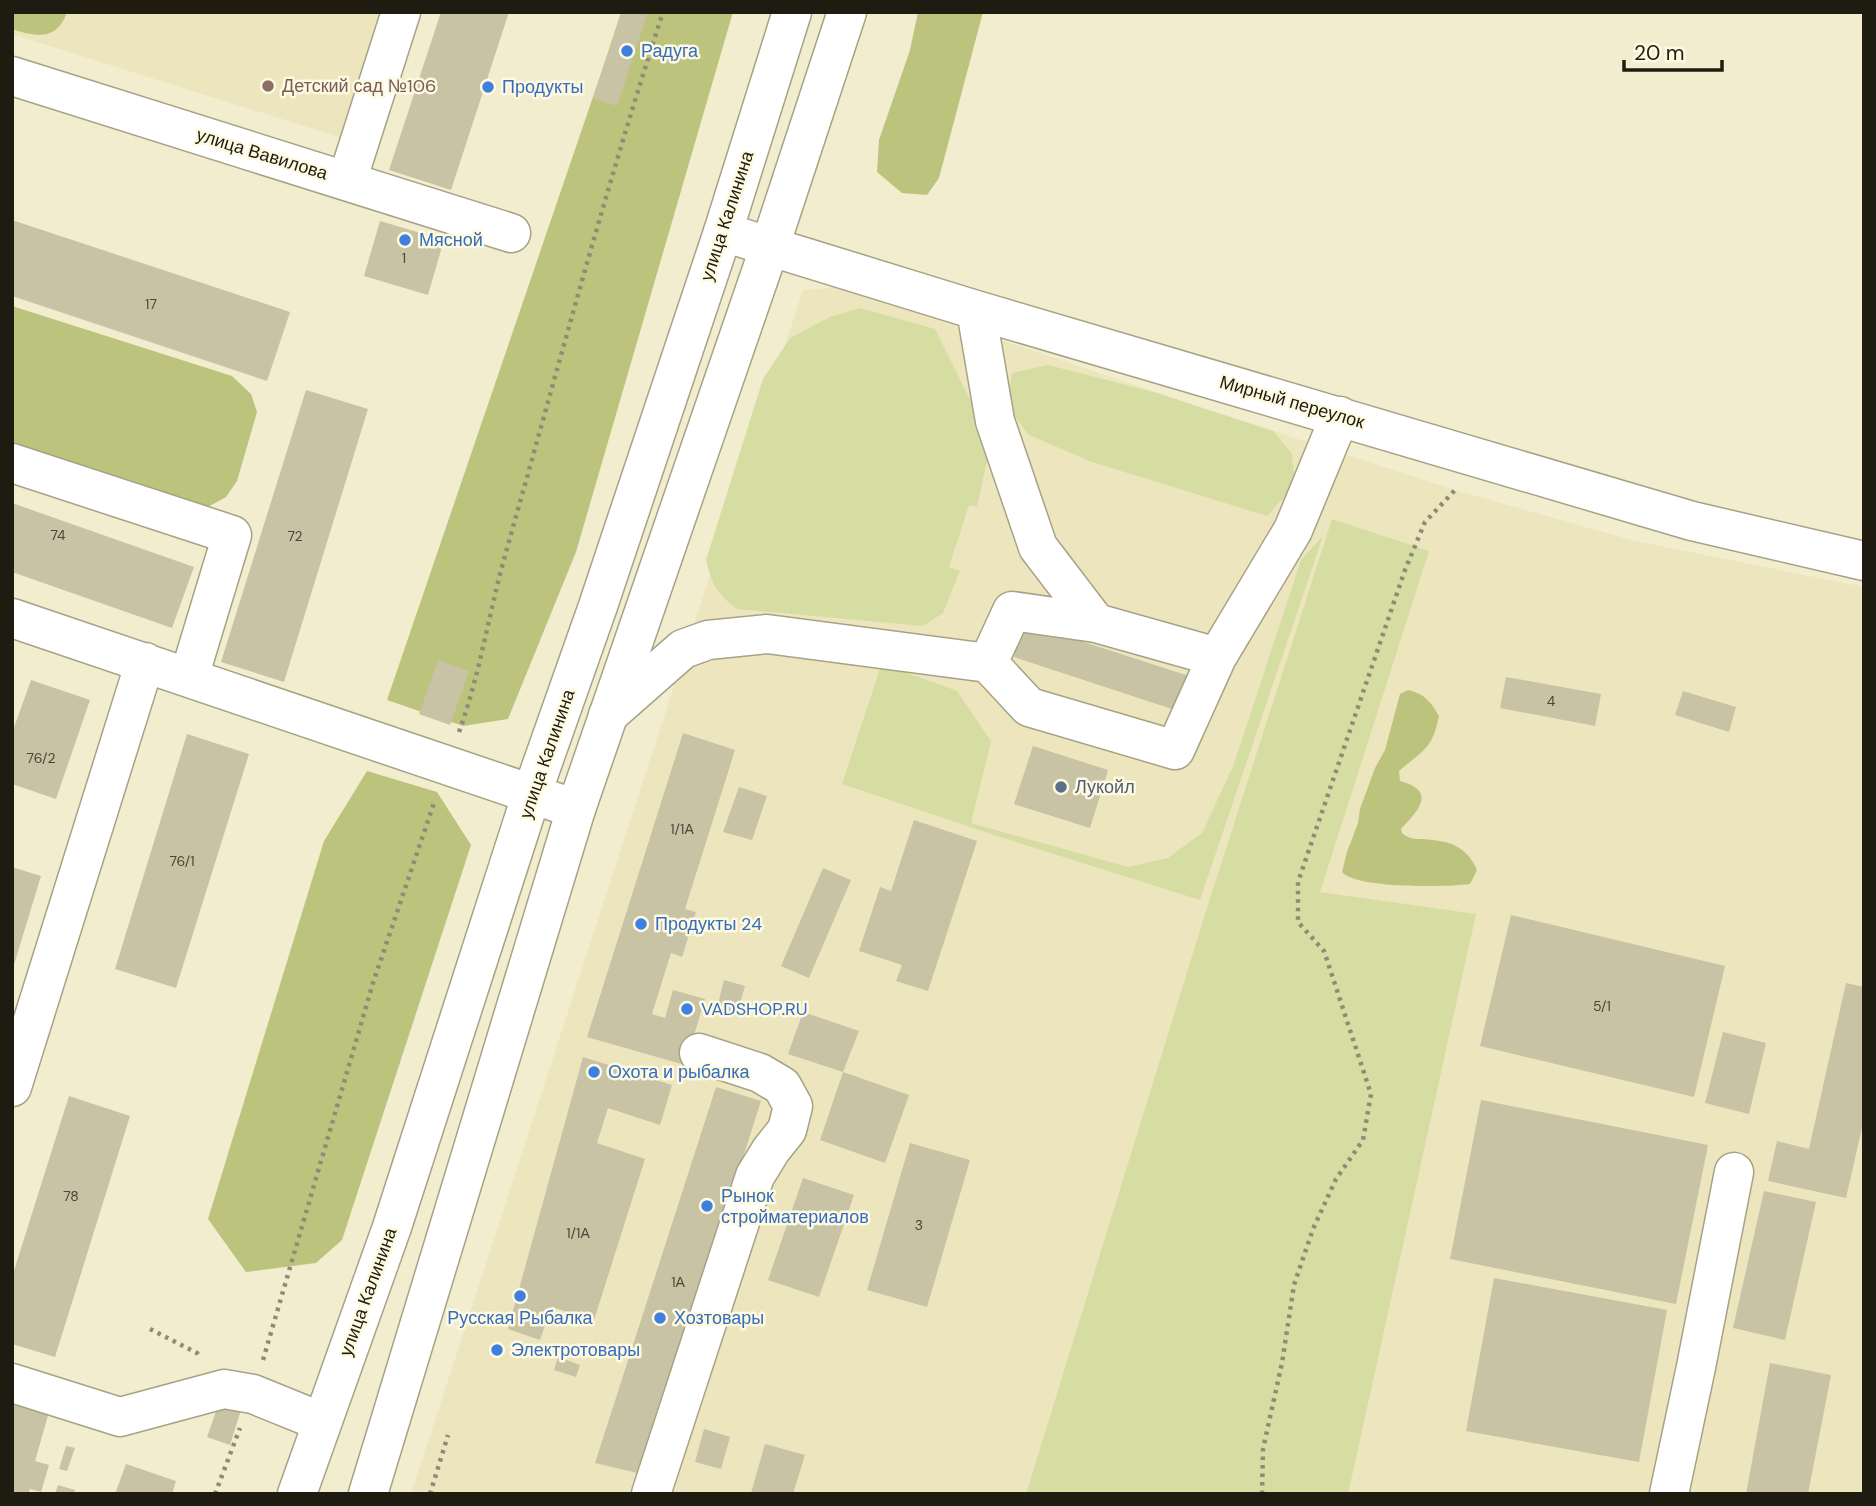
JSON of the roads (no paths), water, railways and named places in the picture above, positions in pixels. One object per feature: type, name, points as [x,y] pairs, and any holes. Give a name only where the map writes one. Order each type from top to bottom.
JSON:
[{"type":"main road","points":[[347,181],[401,12]]},
{"type":"main road","name":"улица Калинина","points":[[298,1494],[321,1422],[392,1227],[532,793],[598,606],[723,232],[792,12]]},
{"type":"main road","points":[[368,1494],[576,809],[770,246],[847,12]]},
{"type":"main road","name":"улица Вавилова","points":[[12,76],[511,233]]},
{"type":"main road","name":"Мирный переулок","points":[[723,232],[976,310],[1692,522],[1864,561]]},
{"type":"main road","points":[[976,310],[995,421],[1038,547],[1096,623]]},
{"type":"main road","points":[[608,715],[683,649],[708,640],[767,634],[988,663],[1029,707],[1175,750],[1217,657],[1293,530],[1340,416]]},
{"type":"main road","points":[[12,463],[232,535],[189,677]]},
{"type":"main road","points":[[988,663],[1012,611],[1096,623],[1217,657]]},
{"type":"main road","points":[[12,618],[576,809]]},
{"type":"main road","points":[[12,1087],[145,662]]},
{"type":"main road","points":[[651,1494],[751,1186],[771,1150],[787,1130],[793,1106],[782,1086],[760,1073],[699,1053]]},
{"type":"main road","points":[[1669,1494],[1734,1172]]},
{"type":"main road","points":[[12,1383],[120,1417],[224,1389],[253,1394],[321,1422]]},
{"type":"place","name":"Радуга","points":[[627,51]]},
{"type":"place","name":"Детский сад №106","points":[[268,86]]},
{"type":"place","name":"Продукты","points":[[488,87]]},
{"type":"place","name":"Мясной","points":[[405,240]]},
{"type":"place","name":"Лукойл","points":[[1061,787]]},
{"type":"place","name":"Продукты 24","points":[[641,924]]},
{"type":"place","name":"VADSHOP.RU","points":[[687,1009]]},
{"type":"place","name":"Охота и рыбалка","points":[[594,1072]]},
{"type":"place","name":"Рынок стройматериалов","points":[[707,1206]]},
{"type":"place","name":"Русская Рыбалка","points":[[520,1296]]},
{"type":"place","name":"Хозтовары","points":[[660,1318]]},
{"type":"place","name":"Электротовары","points":[[497,1350]]}]
